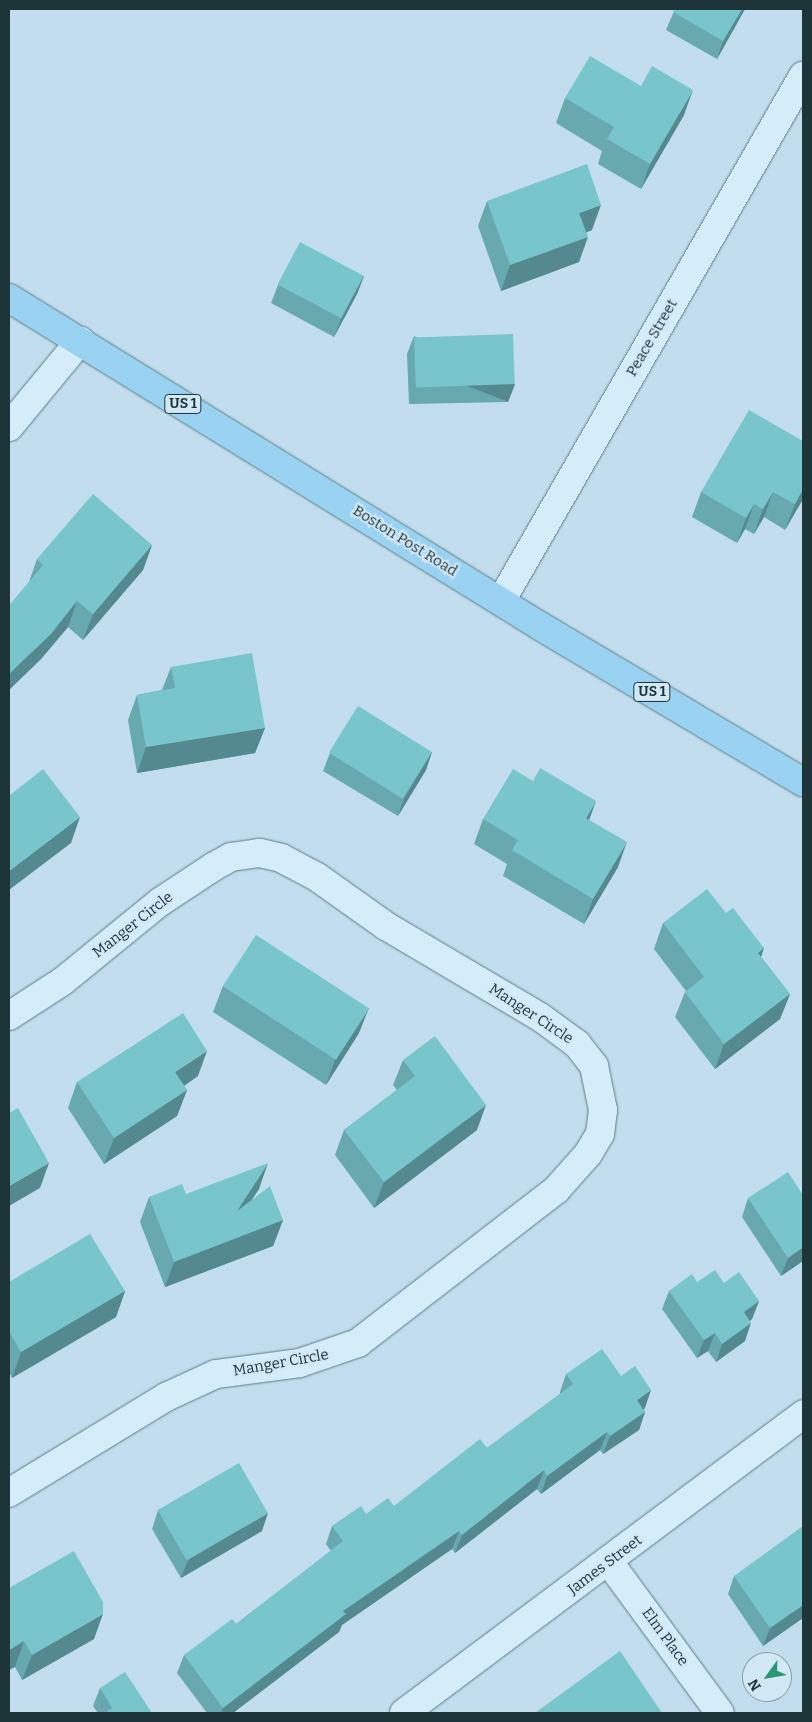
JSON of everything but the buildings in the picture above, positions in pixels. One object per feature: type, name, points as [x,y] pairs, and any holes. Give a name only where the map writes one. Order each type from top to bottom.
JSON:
[{"type":"main road","name":"Boston Post Road","points":[[9,298],[501,601],[803,782]]},
{"type":"street","name":"Peace Street","points":[[501,601],[803,76]]},
{"type":"street","points":[[9,427],[80,341]]},
{"type":"street","name":"Manger Circle","points":[[9,1016],[63,981],[160,902],[212,867],[231,857],[260,853],[282,858],[317,877],[386,926],[547,1022],[577,1044],[594,1066],[603,1110],[600,1134],[588,1154],[556,1190],[358,1343],[300,1363],[216,1374],[166,1397],[9,1493]]},
{"type":"street","name":"James Street","points":[[404,1713],[610,1562],[803,1414]]},
{"type":"street","name":"Elm Place","points":[[610,1562],[720,1713]]}]
